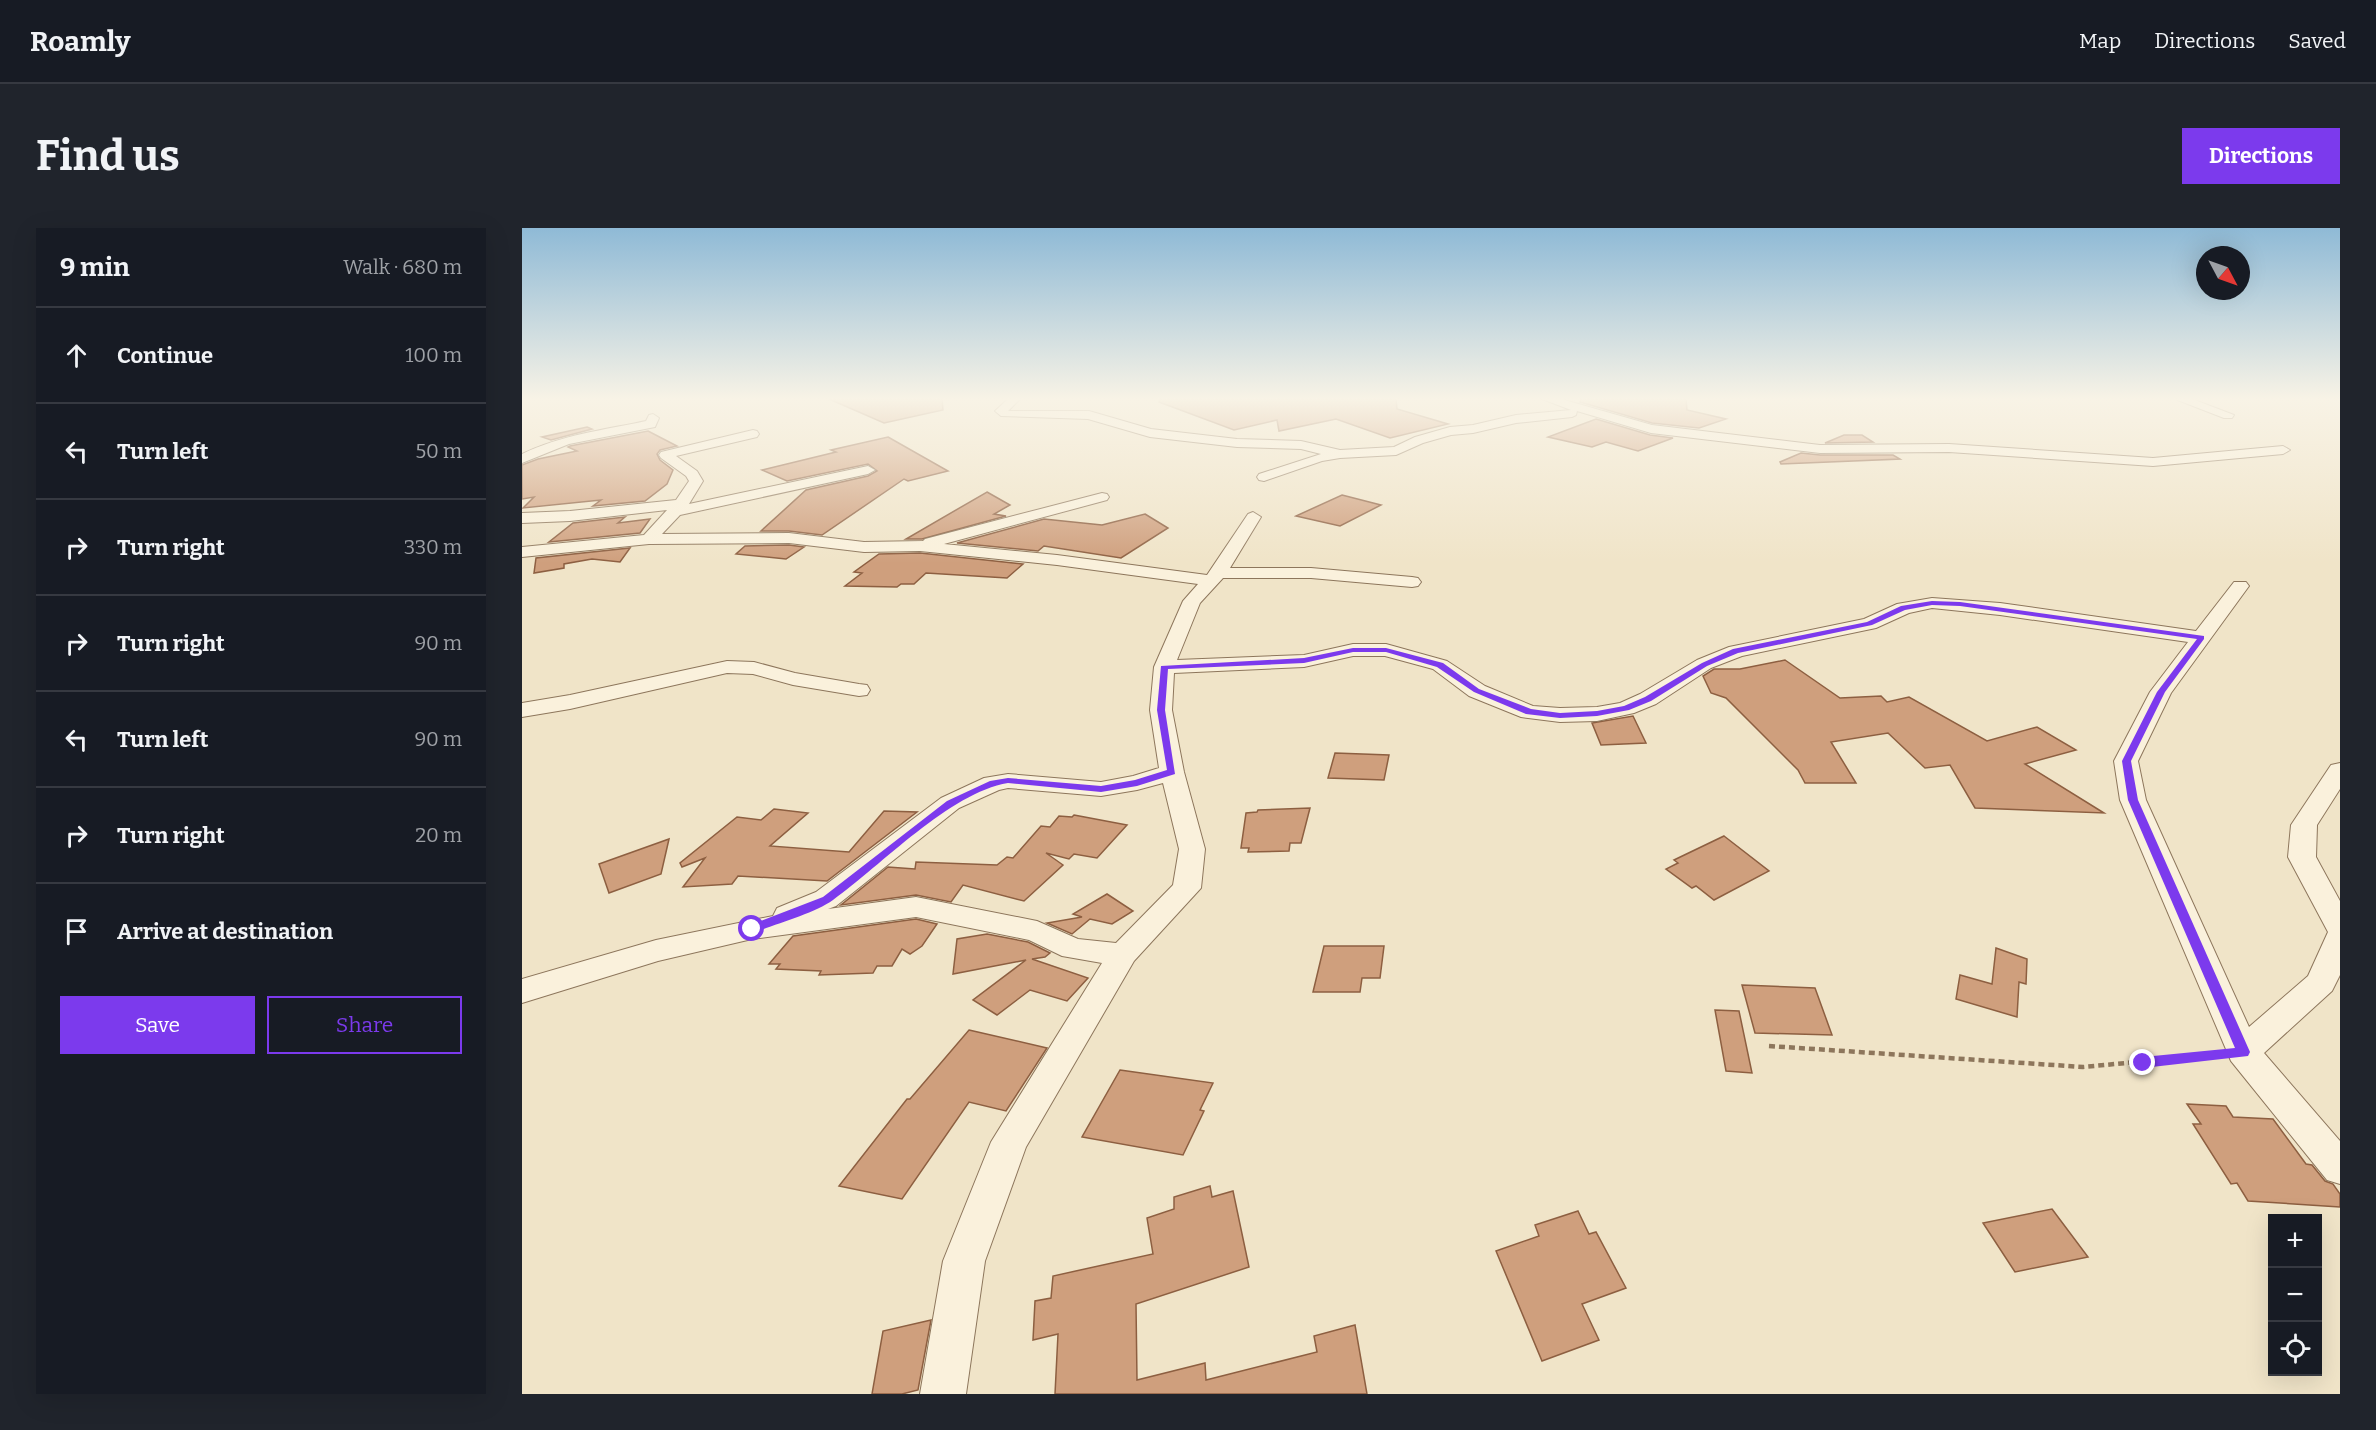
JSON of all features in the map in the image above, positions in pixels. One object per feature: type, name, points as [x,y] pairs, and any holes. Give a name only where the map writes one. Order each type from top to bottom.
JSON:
[{"type":"street","points":[[649,539],[678,508],[696,480],[692,474],[666,455],[671,453]]},
{"type":"street","points":[[1264,477],[1319,458],[1351,453]]},
{"type":"street","points":[[2028,453],[2153,462],[2246,453]]},
{"type":"street","points":[[522,518],[678,508],[868,470]]},
{"type":"street","points":[[920,546],[1102,496]]},
{"type":"street","points":[[943,1394],[964,1261],[1009,1142],[1123,954],[1187,888],[1192,849],[1172,772],[1161,710],[1164,667],[1192,601],[1215,577],[1253,517]]},
{"type":"street","points":[[522,552],[649,539],[789,538],[864,546],[920,546],[1215,577],[1311,573],[1412,582]]},
{"type":"street","points":[[2240,586],[2161,692],[2126,761],[2133,800],[2243,1052],[2340,1168]]},
{"type":"street","points":[[1164,667],[1304,661],[1353,650],[1386,650],[1440,665],[1477,691],[1529,712],[1560,715],[1597,714],[1626,708],[1648,699],[1704,664],[1736,651],[1869,624],[1904,608],[1932,603],[2000,609],[2202,638]]},
{"type":"street","points":[[522,710],[570,702],[727,667],[754,668],[793,679],[859,690]]},
{"type":"street","points":[[2340,770],[2304,825],[2302,857],[2340,928]]},
{"type":"street","points":[[752,929],[826,899],[950,803],[993,783],[1008,781],[1101,789],[1137,783],[1172,772]]},
{"type":"street","points":[[522,991],[656,951],[752,929],[916,907],[1037,930],[1073,949],[1123,954]]},
{"type":"street","points":[[2243,1052],[2321,983],[2340,937]]},
{"type":"path","points":[[1769,1047],[2083,1067],[2243,1052]]},
{"type":"building","points":[[565,453],[657,453],[660,460],[673,470],[667,484],[645,501],[593,506],[601,500],[523,508],[534,497],[522,499],[522,465]]},
{"type":"building","points":[[830,453],[917,453],[948,471],[908,481],[904,479],[822,535],[789,531],[761,531],[806,490],[868,476],[877,471],[868,464],[787,481],[762,470]]},
{"type":"building","points":[[1800,453],[1893,455],[1900,459],[1781,464],[1780,462]]},
{"type":"building","points":[[987,492],[1010,505],[994,514],[1006,516],[922,539],[906,539]]},
{"type":"building","points":[[1342,495],[1381,505],[1340,526],[1296,516]]},
{"type":"building","points":[[1145,514],[1168,528],[1121,558],[1044,546],[1038,551],[957,543],[1044,519],[1102,525]]},
{"type":"building","points":[[625,517],[618,523],[650,519],[640,533],[549,542],[573,523]]},
{"type":"building","points":[[745,546],[804,547],[786,559],[736,554]]},
{"type":"building","points":[[630,548],[620,562],[592,559],[564,564],[564,568],[534,573],[536,558]]},
{"type":"building","points":[[920,553],[1023,564],[1007,578],[926,573],[914,584],[901,584],[897,587],[845,586],[862,573],[854,572],[879,554]]},
{"type":"building","points":[[1785,660],[1840,698],[1881,696],[1887,702],[1909,697],[1987,741],[2037,727],[2076,750],[2025,764],[2104,813],[1975,808],[1950,765],[1925,768],[1888,733],[1831,742],[1856,783],[1805,783],[1798,770],[1726,698],[1711,693],[1703,676],[1714,669],[1740,669]]},
{"type":"building","points":[[1633,716],[1646,743],[1601,745],[1592,723]]},
{"type":"building","points":[[1335,753],[1389,755],[1384,780],[1328,778]]},
{"type":"building","points":[[1310,808],[1301,843],[1290,843],[1289,851],[1248,852],[1249,848],[1241,848],[1246,813],[1258,810]]},
{"type":"building","points":[[774,809],[808,813],[770,846],[849,852],[884,811],[917,812],[827,881],[738,876],[732,884],[683,887],[705,858],[682,867],[680,863],[737,817],[761,820]]},
{"type":"building","points":[[1074,815],[1127,825],[1097,858],[1074,854],[1069,859],[1046,853],[1063,865],[1024,901],[963,885],[951,902],[916,895],[841,905],[888,867],[915,869],[916,862],[997,865],[1007,857],[1013,858],[1041,826],[1050,827],[1059,816],[1072,817]]},
{"type":"building","points":[[1724,836],[1769,871],[1714,900],[1696,886],[1692,888],[1666,869],[1678,863],[1674,860]]},
{"type":"building","points":[[669,839],[661,874],[609,893],[599,864]]},
{"type":"building","points":[[1107,894],[1133,911],[1112,924],[1090,919],[1072,934],[1047,923],[1082,917],[1073,914]]},
{"type":"building","points":[[916,919],[937,924],[922,946],[910,954],[902,949],[892,966],[877,966],[873,973],[819,975],[821,971],[776,969],[780,964],[769,964],[793,936]]},
{"type":"building","points":[[987,934],[1028,942],[1050,953],[1045,957],[1032,959],[1088,978],[1067,1001],[1030,990],[997,1015],[973,1000],[1026,960],[953,974],[957,939]]},
{"type":"building","points":[[1324,946],[1384,946],[1380,978],[1362,978],[1360,992],[1313,992]]},
{"type":"building","points":[[1996,948],[2027,959],[2026,984],[2019,982],[2017,1017],[1956,999],[1960,975],[1992,984]]},
{"type":"building","points":[[1742,985],[1815,988],[1832,1035],[1755,1033]]},
{"type":"building","points":[[1715,1010],[1739,1011],[1752,1073],[1726,1071]]},
{"type":"building","points":[[969,1030],[1047,1048],[1006,1111],[969,1102],[902,1199],[839,1186],[907,1099],[910,1099]]},
{"type":"building","points":[[1120,1070],[1213,1083],[1200,1110],[1204,1111],[1183,1155],[1082,1137]]},
{"type":"building","points":[[2187,1104],[2226,1106],[2233,1117],[2273,1119],[2306,1164],[2312,1165],[2325,1181],[2333,1184],[2340,1194],[2340,1207],[2248,1201],[2237,1183],[2231,1184],[2193,1124],[2201,1124]]},
{"type":"building","points":[[1210,1186],[1212,1197],[1233,1191],[1249,1267],[1136,1304],[1137,1380],[1205,1363],[1206,1380],[1317,1352],[1314,1336],[1355,1325],[1367,1394],[1055,1394],[1058,1334],[1033,1340],[1035,1301],[1051,1298],[1053,1276],[1153,1254],[1147,1218],[1174,1209],[1174,1197]]},
{"type":"building","points":[[2052,1209],[2088,1257],[2015,1272],[1983,1223]]},
{"type":"building","points":[[1578,1211],[1589,1234],[1596,1232],[1626,1288],[1582,1304],[1599,1340],[1542,1361],[1496,1251],[1539,1236],[1535,1225]]},
{"type":"building","points":[[931,1320],[918,1390],[902,1394],[872,1394],[883,1331]]},
{"type":"route","points":[[752,929],[826,899],[950,803],[993,783],[1008,781],[1101,789],[1137,783],[1172,772],[1161,710],[1164,667],[1304,661],[1353,650],[1386,650],[1440,665],[1477,691],[1529,712],[1560,715],[1597,714],[1626,708],[1648,699],[1704,664],[1736,651],[1869,624],[1904,608],[1932,603],[1960,604],[2202,638],[2161,692],[2126,761],[2133,800],[2243,1052],[2143,1063]]}]
